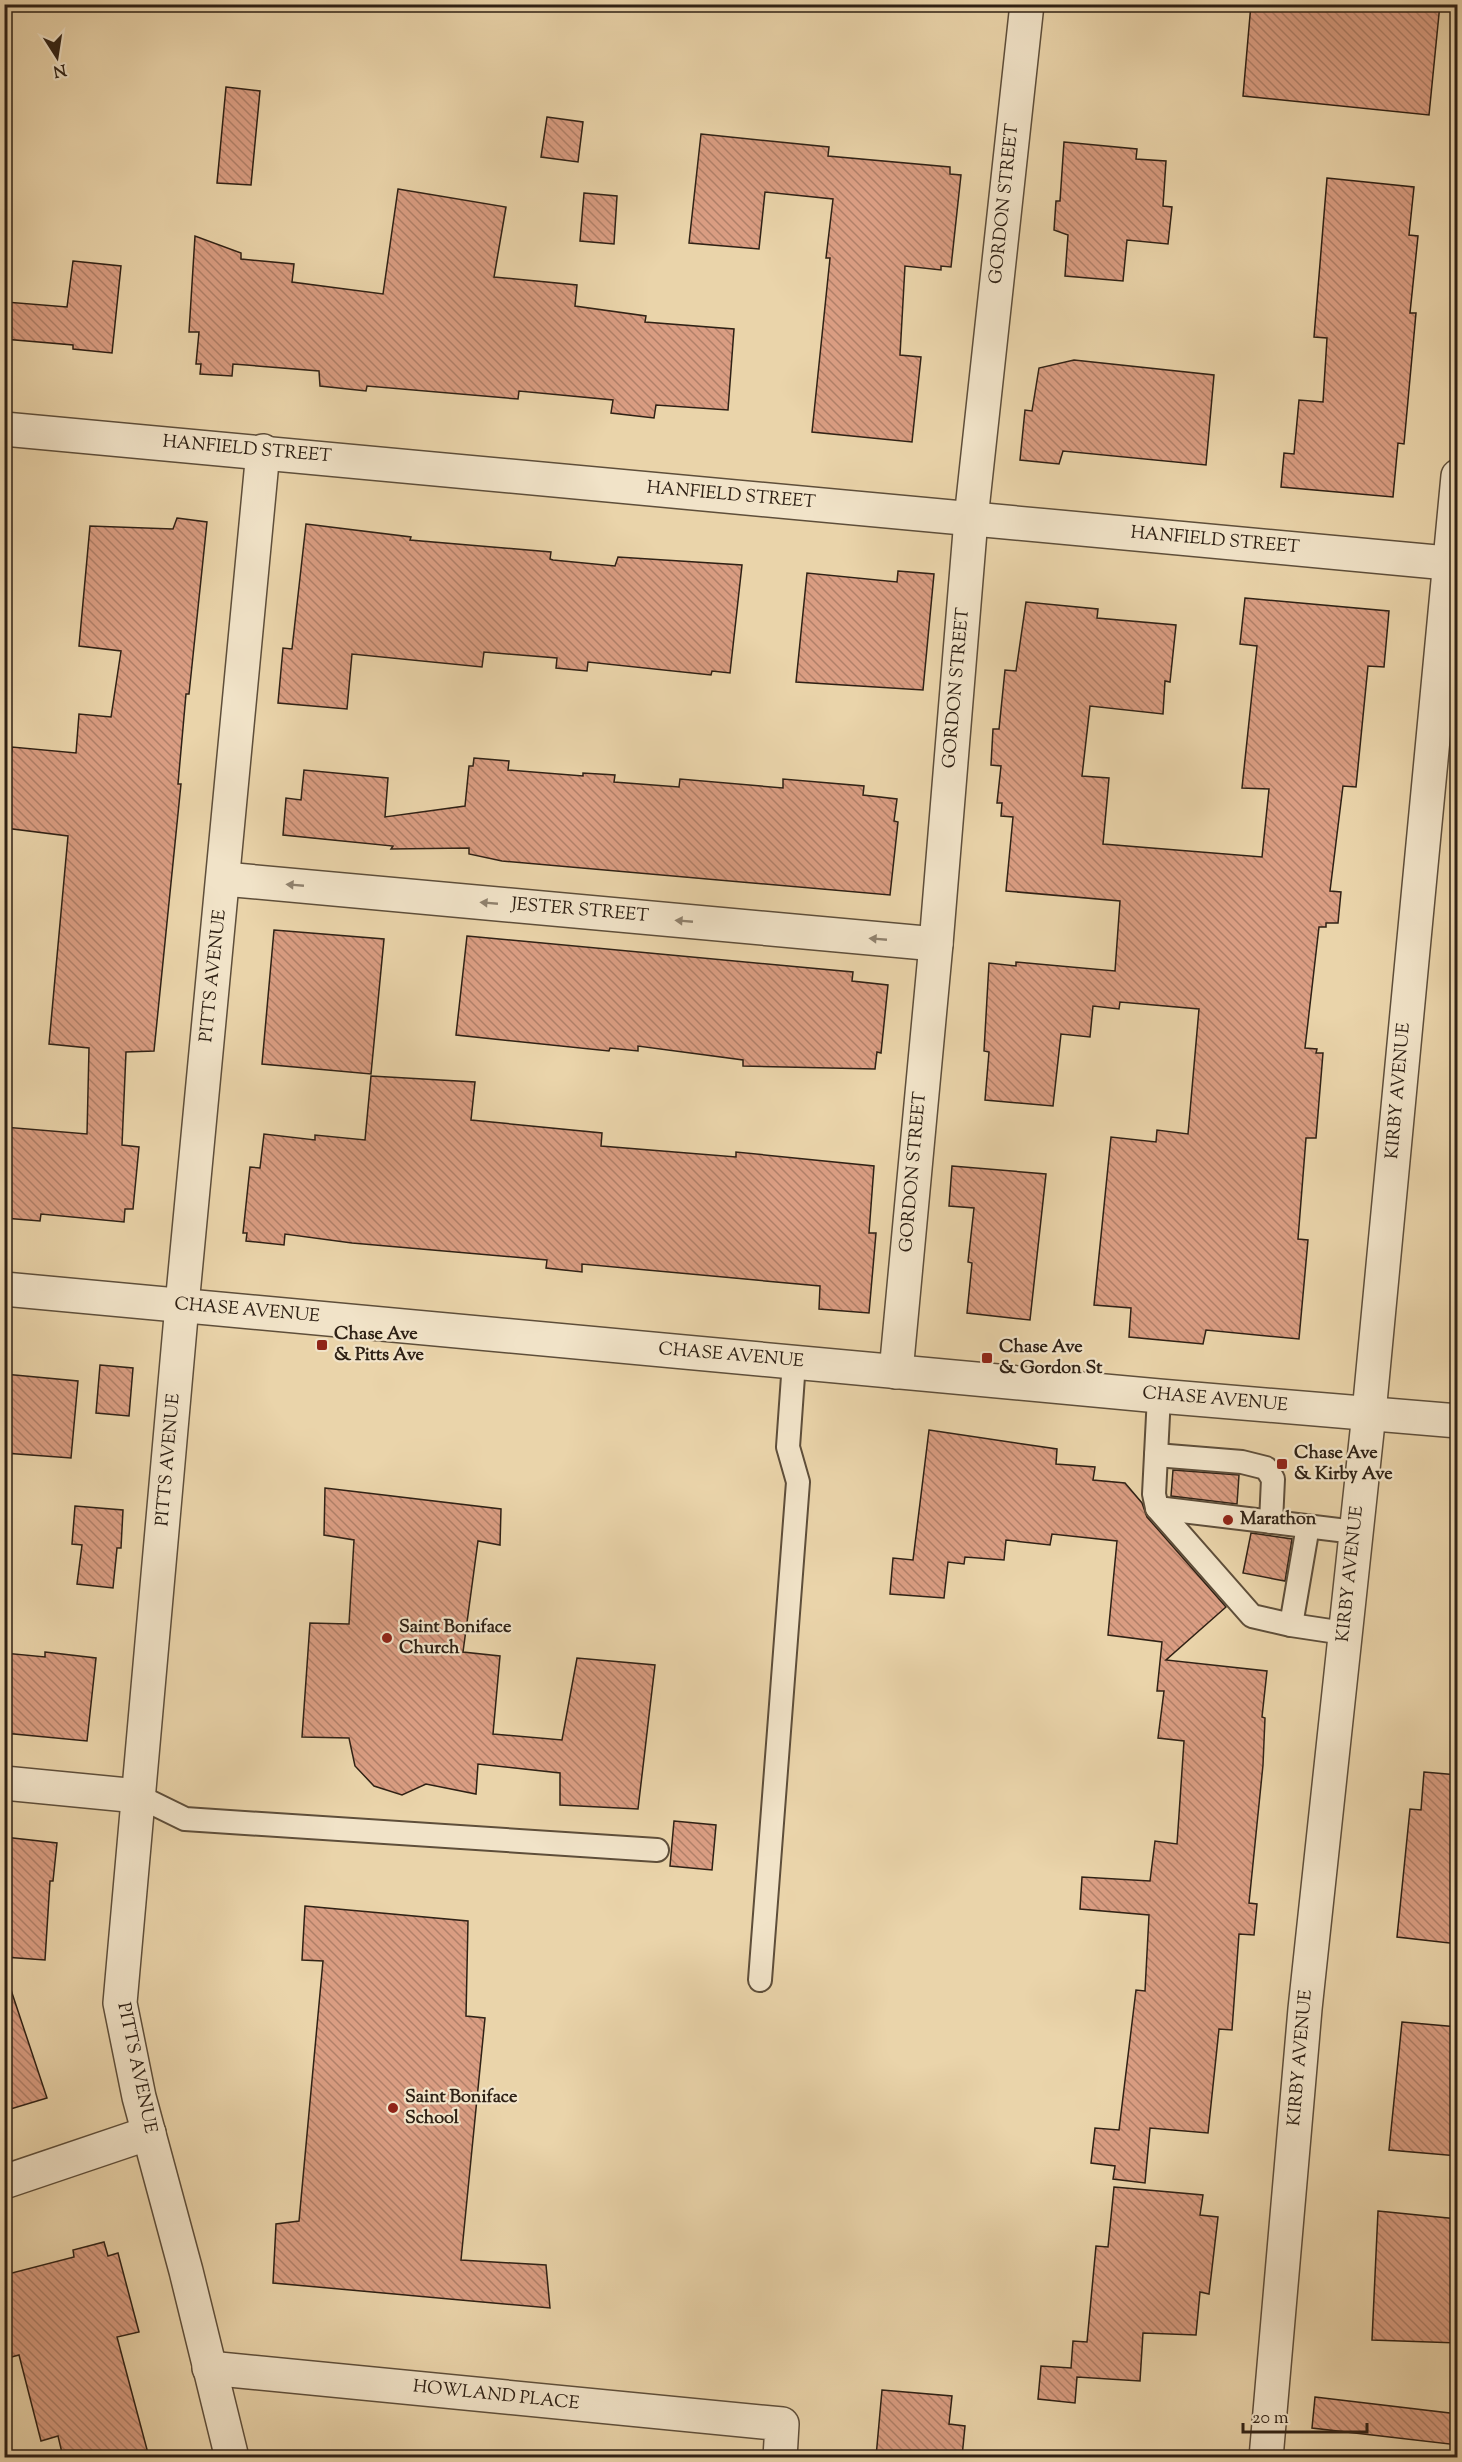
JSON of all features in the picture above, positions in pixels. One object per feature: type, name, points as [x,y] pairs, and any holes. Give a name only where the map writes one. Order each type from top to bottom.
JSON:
[{"type":"street","name":"GORDON STREET","points":[[896,1371],[936,944],[971,519],[1027,4]]},
{"type":"street","name":"HANFIELD STREET","points":[[4,429],[263,451],[1453,564]]},
{"type":"street","name":"PITTS AVENUE","points":[[232,2457],[149,2133],[120,2003],[182,1305],[263,451]]},
{"type":"street","name":"KIRBY AVENUE","points":[[1266,2457],[1305,2009],[1369,1413],[1453,564],[1458,476]]},
{"type":"street","name":"JESTER STREET","points":[[224,879],[936,944]]},
{"type":"street","name":"CHASE AVENUE","points":[[4,1289],[1159,1396],[1458,1421]]},
{"type":"street","points":[[4,1783],[138,1796]]},
{"type":"street","points":[[4,2182],[149,2133]]},
{"type":"street","name":"HOWLAND PLACE","points":[[209,2368],[782,2424],[780,2457]]},
{"type":"lane","points":[[760,1980],[798,1482],[788,1447],[794,1362]]},
{"type":"lane","points":[[1159,1396],[1154,1494],[1157,1508],[1252,1616],[1344,1633]]},
{"type":"lane","points":[[1156,1455],[1242,1462],[1266,1468],[1273,1479],[1271,1522]]},
{"type":"lane","points":[[1157,1508],[1355,1532]]},
{"type":"lane","points":[[1291,1625],[1308,1526]]},
{"type":"lane","points":[[138,1796],[185,1819],[657,1850]]},
{"type":"building","points":[[1251,4],[1440,4],[1429,115],[1243,96]]},
{"type":"building","points":[[226,87],[260,91],[251,185],[217,183]]},
{"type":"building","points":[[547,117],[583,122],[578,162],[541,157]]},
{"type":"building","points":[[701,134],[829,147],[828,156],[950,167],[950,174],[961,175],[951,267],[941,266],[941,270],[905,266],[900,355],[921,357],[912,442],[812,432],[830,258],[826,258],[833,199],[765,192],[759,249],[689,243]]},
{"type":"building","points":[[1064,142],[1137,149],[1136,159],[1166,161],[1163,206],[1172,207],[1168,244],[1127,240],[1123,281],[1065,276],[1068,235],[1054,230],[1056,201],[1060,201]]},
{"type":"building","points":[[1327,178],[1414,187],[1409,235],[1418,236],[1410,313],[1416,313],[1404,444],[1398,443],[1393,497],[1281,487],[1284,453],[1294,454],[1299,400],[1323,402],[1327,338],[1314,337]]},
{"type":"building","points":[[398,189],[506,207],[494,277],[577,285],[575,306],[646,316],[645,322],[734,329],[728,410],[656,405],[654,418],[611,413],[613,400],[519,391],[518,399],[367,386],[366,391],[320,386],[319,371],[233,364],[232,376],[200,374],[201,364],[196,364],[199,332],[189,332],[195,236],[241,253],[241,259],[294,264],[292,282],[383,294]]},
{"type":"building","points":[[584,193],[617,196],[614,244],[580,241]]},
{"type":"building","points":[[73,261],[121,266],[112,353],[73,349],[73,345],[4,339],[6,302],[67,307]]},
{"type":"building","points":[[1074,360],[1214,375],[1206,465],[1063,451],[1059,464],[1020,460],[1025,410],[1032,411],[1039,368]]},
{"type":"building","points":[[177,518],[207,522],[189,694],[186,694],[178,784],[181,784],[154,1051],[126,1052],[122,1145],[139,1147],[133,1209],[125,1209],[124,1222],[41,1214],[40,1221],[4,1218],[4,1127],[87,1134],[89,1048],[49,1044],[68,836],[5,828],[12,747],[76,753],[79,714],[111,717],[121,651],[79,646],[90,526],[173,529]]},
{"type":"building","points":[[306,524],[411,537],[410,540],[551,552],[550,559],[553,560],[615,566],[618,557],[742,565],[730,673],[712,671],[711,675],[588,662],[587,671],[556,668],[557,658],[484,652],[482,667],[352,654],[347,709],[278,703],[283,648],[292,649]]},
{"type":"building","points":[[898,571],[934,574],[923,690],[796,682],[807,573],[897,582]]},
{"type":"building","points":[[1245,598],[1389,611],[1384,667],[1368,666],[1356,787],[1343,786],[1330,891],[1341,892],[1338,923],[1326,923],[1326,927],[1319,927],[1305,1048],[1317,1049],[1316,1053],[1323,1053],[1316,1138],[1306,1138],[1298,1239],[1308,1240],[1299,1339],[1206,1330],[1203,1344],[1129,1337],[1131,1308],[1094,1305],[1111,1137],[1156,1142],[1157,1130],[1188,1134],[1199,1009],[1120,1002],[1119,1009],[1093,1006],[1090,1037],[1061,1034],[1053,1106],[985,1100],[989,1052],[984,1051],[989,963],[1016,966],[1016,962],[1115,971],[1120,901],[1006,891],[1013,817],[1001,816],[1002,803],[997,803],[1001,766],[991,765],[993,729],[999,729],[1005,670],[1016,671],[1026,602],[1098,609],[1097,618],[1176,625],[1170,682],[1165,681],[1163,714],[1090,706],[1082,776],[1109,778],[1103,844],[1262,857],[1269,789],[1242,788],[1257,646],[1240,644]]},
{"type":"building","points":[[474,758],[509,761],[508,770],[583,776],[583,773],[615,775],[614,782],[679,787],[680,779],[783,788],[783,779],[864,786],[863,795],[897,799],[894,821],[898,822],[890,895],[502,861],[469,854],[469,848],[391,849],[393,846],[283,835],[286,798],[301,800],[304,770],[388,778],[385,817],[465,806],[469,766],[473,766]]},
{"type":"building","points":[[274,930],[384,939],[371,1074],[262,1064]]},
{"type":"building","points":[[467,936],[853,972],[852,981],[888,985],[881,1053],[877,1052],[875,1069],[743,1066],[743,1060],[638,1046],[638,1051],[610,1048],[609,1051],[456,1035]]},
{"type":"building","points":[[371,1076],[475,1082],[471,1120],[602,1133],[601,1146],[736,1157],[736,1152],[874,1166],[869,1233],[876,1233],[869,1313],[819,1309],[820,1286],[582,1264],[582,1272],[546,1268],[547,1260],[352,1243],[285,1234],[284,1245],[246,1241],[247,1233],[243,1233],[250,1167],[260,1168],[264,1134],[315,1140],[315,1135],[365,1140]]},
{"type":"building","points":[[952,1166],[1046,1174],[1030,1320],[967,1313],[972,1263],[968,1262],[974,1208],[949,1206]]},
{"type":"building","points":[[100,1365],[133,1368],[129,1416],[96,1413]]},
{"type":"building","points":[[4,1374],[78,1381],[71,1458],[4,1453]]},
{"type":"building","points":[[929,1430],[1057,1449],[1056,1464],[1095,1467],[1093,1480],[1125,1483],[1142,1503],[1147,1517],[1226,1607],[1166,1660],[1267,1671],[1262,1717],[1265,1718],[1263,1765],[1249,1903],[1257,1904],[1254,1935],[1239,1934],[1232,2030],[1219,2029],[1208,2133],[1150,2128],[1145,2183],[1113,2179],[1115,2166],[1091,2163],[1095,2128],[1119,2130],[1136,1990],[1145,1991],[1149,1915],[1080,1909],[1082,1877],[1150,1881],[1155,1841],[1177,1844],[1184,1741],[1158,1738],[1164,1691],[1157,1691],[1162,1642],[1108,1635],[1117,1541],[1052,1534],[1050,1545],[1006,1540],[1004,1560],[965,1557],[964,1564],[948,1562],[944,1598],[890,1594],[893,1558],[913,1560]]},
{"type":"building","points":[[1173,1470],[1239,1475],[1237,1504],[1171,1496]]},
{"type":"building","name":"Saint Boniface Church","points":[[325,1488],[501,1509],[500,1545],[478,1541],[463,1652],[500,1656],[493,1734],[562,1740],[577,1658],[655,1665],[638,1809],[560,1805],[560,1773],[478,1764],[476,1794],[426,1784],[402,1795],[374,1786],[355,1766],[349,1738],[302,1737],[310,1623],[349,1624],[354,1540],[324,1535]]},
{"type":"building","points":[[75,1506],[123,1510],[121,1548],[117,1548],[113,1588],[77,1584],[82,1545],[72,1544]]},
{"type":"building","points":[[1251,1533],[1292,1539],[1285,1581],[1243,1573]]},
{"type":"building","points":[[45,1652],[96,1658],[87,1741],[4,1733],[4,1653],[45,1657]]},
{"type":"building","points":[[1424,1772],[1458,1775],[1458,1944],[1397,1937],[1410,1809],[1421,1810]]},
{"type":"building","points":[[674,1821],[716,1825],[712,1870],[670,1866]]},
{"type":"building","points":[[4,1837],[57,1843],[53,1881],[50,1881],[45,1960],[4,1957]]},
{"type":"building","name":"Saint Boniface School","points":[[305,1906],[468,1921],[466,2016],[485,2018],[461,2260],[546,2265],[550,2308],[273,2283],[276,2224],[299,2221],[323,1961],[302,1960]]},
{"type":"building","points":[[11,1990],[47,2098],[4,2111],[4,1991]]},
{"type":"building","points":[[1402,2022],[1458,2027],[1458,2156],[1389,2150]]},
{"type":"building","points":[[1114,2187],[1203,2195],[1200,2215],[1218,2217],[1209,2294],[1200,2292],[1196,2335],[1143,2333],[1140,2381],[1077,2377],[1075,2403],[1038,2399],[1041,2366],[1071,2368],[1073,2341],[1087,2342],[1096,2246],[1108,2247]]},
{"type":"building","points":[[1378,2211],[1458,2219],[1458,2343],[1372,2340]]},
{"type":"building","points":[[104,2242],[108,2256],[118,2253],[139,2332],[117,2337],[149,2457],[63,2457],[58,2436],[41,2441],[19,2355],[4,2359],[4,2275],[74,2257],[73,2250]]},
{"type":"building","points":[[882,2390],[952,2396],[949,2424],[965,2426],[962,2457],[876,2457]]},
{"type":"building","points":[[1315,2397],[1458,2414],[1458,2445],[1312,2428]]},
{"type":"place","name":"Chase Ave & Pitts Ave","points":[[322,1345]]},
{"type":"place","name":"Chase Ave & Gordon St","points":[[987,1358]]},
{"type":"place","name":"Chase Ave & Kirby Ave","points":[[1282,1464]]},
{"type":"place","name":"Marathon","points":[[1228,1520]]},
{"type":"place","name":"Saint Boniface Church","points":[[387,1638]]},
{"type":"place","name":"Saint Boniface School","points":[[393,2108]]}]
